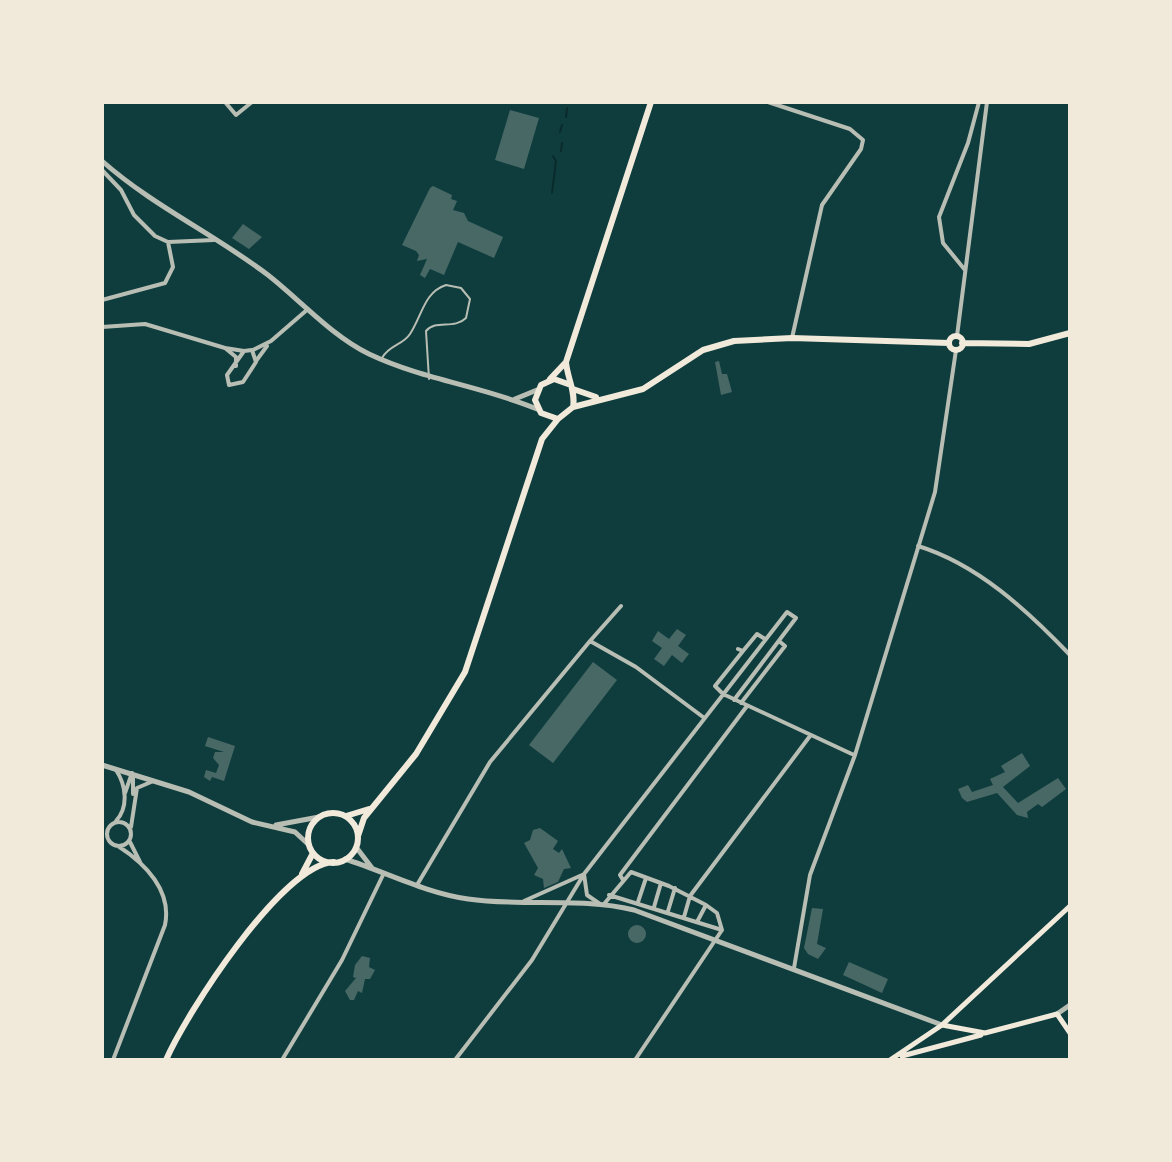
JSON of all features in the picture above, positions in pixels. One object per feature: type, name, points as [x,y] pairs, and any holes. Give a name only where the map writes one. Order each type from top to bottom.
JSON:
[{"type":"main road","points":[[542,439],[537,390],[566,362],[651,102]]},
{"type":"main road","points":[[962,343],[1029,344],[1070,333]]},
{"type":"main road","points":[[166,1060],[206,986],[244,937],[295,883],[320,863],[345,859],[356,847],[372,808],[392,786],[443,714],[465,672],[542,439],[558,419],[573,407],[643,389],[689,358],[718,345],[792,338],[949,343],[957,336],[962,343]]},
{"type":"main road","points":[[949,343],[956,350],[962,343]]},
{"type":"main road","points":[[566,362],[573,407]]},
{"type":"main road","points":[[550,379],[599,398]]},
{"type":"main road","points":[[539,411],[558,419]]},
{"type":"main road","points":[[334,862],[322,860],[313,853],[309,845],[309,829],[319,817],[333,813],[346,816],[372,808]]},
{"type":"main road","points":[[346,816],[358,836]]},
{"type":"main road","points":[[295,883],[313,853]]},
{"type":"main road","points":[[893,1059],[942,1025],[1070,906]]},
{"type":"main road","points":[[893,1059],[1057,1014],[1070,1033]]},
{"type":"main road","points":[[942,1025],[985,1033]]},
{"type":"street","points":[[225,102],[236,115],[252,102]]},
{"type":"street","points":[[768,102],[850,129],[863,140],[861,149],[822,205],[792,338]]},
{"type":"street","points":[[966,272],[943,243],[939,217],[944,197],[968,143],[979,102]]},
{"type":"street","points":[[957,336],[987,102]]},
{"type":"street","points":[[102,161],[140,193],[218,240],[339,334],[381,359],[429,379],[514,399],[539,411]]},
{"type":"street","points":[[102,170],[121,190],[140,222],[168,242],[218,240]]},
{"type":"street","points":[[102,300],[165,283],[173,267],[168,242]]},
{"type":"street","points":[[244,351],[227,375],[229,385],[243,382],[271,341],[308,309]]},
{"type":"street","points":[[102,327],[145,324],[244,351],[271,341]]},
{"type":"street","points":[[225,348],[236,357],[236,366]]},
{"type":"street","points":[[252,350],[256,362]]},
{"type":"street","points":[[794,968],[810,875],[855,755],[943,455],[956,350]]},
{"type":"street","points":[[514,399],[537,390]]},
{"type":"street","points":[[918,546],[959,562],[1014,602],[1070,655]]},
{"type":"street","points":[[416,886],[490,762],[621,606]]},
{"type":"street","points":[[455,1060],[532,960],[584,874],[703,717],[787,612],[796,618],[734,700]]},
{"type":"street","points":[[765,639],[757,634],[740,650],[715,686],[734,700],[855,755]]},
{"type":"street","points":[[590,641],[636,667],[703,717]]},
{"type":"street","points":[[741,703],[785,646],[779,641]]},
{"type":"street","points":[[623,880],[620,875],[747,706]]},
{"type":"street","points":[[684,917],[690,896],[810,736]]},
{"type":"street","points":[[102,765],[159,781],[213,802],[252,822],[300,834],[309,845]]},
{"type":"street","points":[[114,768],[121,778],[125,798]]},
{"type":"street","points":[[102,831],[122,815],[132,773]]},
{"type":"street","points":[[132,773],[130,840],[144,868]]},
{"type":"street","points":[[133,799],[142,784],[159,781]]},
{"type":"street","points":[[271,825],[303,823],[319,817]]},
{"type":"street","points":[[110,842],[107,832],[112,824],[123,822],[131,829]]},
{"type":"street","points":[[118,846],[130,840]]},
{"type":"street","points":[[102,841],[118,846],[144,868],[164,893],[166,918],[113,1060]]},
{"type":"street","points":[[356,847],[372,869]]},
{"type":"street","points":[[345,859],[383,875],[463,899],[518,903],[566,901],[634,910],[942,1025]]},
{"type":"street","points":[[602,904],[631,872],[675,888],[706,905],[717,913],[722,930],[635,1060]]},
{"type":"street","points":[[518,903],[556,890],[584,874]]},
{"type":"street","points":[[584,874],[587,895],[602,904]]},
{"type":"street","points":[[282,1060],[342,960],[383,875]]},
{"type":"street","points":[[638,902],[646,877]]},
{"type":"street","points":[[654,907],[661,883]]},
{"type":"street","points":[[668,911],[675,888]]},
{"type":"street","points":[[609,895],[722,930]]},
{"type":"street","points":[[697,922],[706,905]]},
{"type":"street","points":[[1057,1014],[1070,1005]]},
{"type":"lane","points":[[381,359],[391,345],[410,335],[431,293],[446,285],[461,288],[470,299],[466,318],[453,326],[430,326],[426,331],[429,379]]},
{"type":"building","points":[[510,110],[539,118],[524,169],[495,160]]},
{"type":"building","points":[[433,186],[452,195],[451,199],[457,201],[453,210],[464,213],[468,221],[503,237],[494,258],[458,242],[444,275],[430,269],[425,278],[420,275],[427,259],[417,261],[419,255],[416,251],[402,245]]},
{"type":"building","points":[[243,224],[262,237],[249,249],[232,238]]},
{"type":"building","points":[[719,361],[732,392],[721,395],[715,362]]},
{"type":"building","points":[[677,629],[686,635],[678,646],[689,654],[682,663],[672,655],[664,666],[654,659],[662,648],[652,641],[658,631],[669,639]]},
{"type":"building","points":[[593,662],[617,680],[553,763],[529,745]]},
{"type":"building","points":[[208,737],[235,746],[224,781],[212,777],[210,781],[204,777],[206,770],[216,773],[219,765],[213,758],[215,752],[224,752],[205,746]]},
{"type":"building","points":[[1022,753],[1030,766],[1003,787],[1018,803],[1058,778],[1066,789],[1042,807],[1038,804],[1027,812],[1028,818],[1017,815],[997,793],[967,802],[962,798],[958,789],[968,785],[972,792],[993,785],[990,779],[1005,772],[1001,766]]},
{"type":"building","points":[[540,828],[558,841],[553,849],[559,853],[562,849],[571,868],[564,869],[558,882],[544,888],[543,879],[534,875],[538,868],[524,843],[530,840],[533,830]]},
{"type":"building","points":[[812,908],[823,909],[817,944],[826,948],[818,959],[804,948]]},
{"type":"building","points":[[637,925],[646,934],[637,943],[628,934]]},
{"type":"building","points":[[362,956],[370,958],[369,967],[375,970],[370,979],[365,979],[362,993],[358,991],[354,1000],[350,1000],[345,991],[356,978],[353,977],[355,965]]},
{"type":"building","points":[[849,962],[888,979],[882,993],[843,975]]},
{"type":"waterway","points":[[566,117],[567,108]]},
{"type":"waterway","points":[[560,132],[562,125]]},
{"type":"waterway","points":[[561,151],[562,143]]},
{"type":"waterway","points":[[552,193],[556,161],[553,156]]}]
